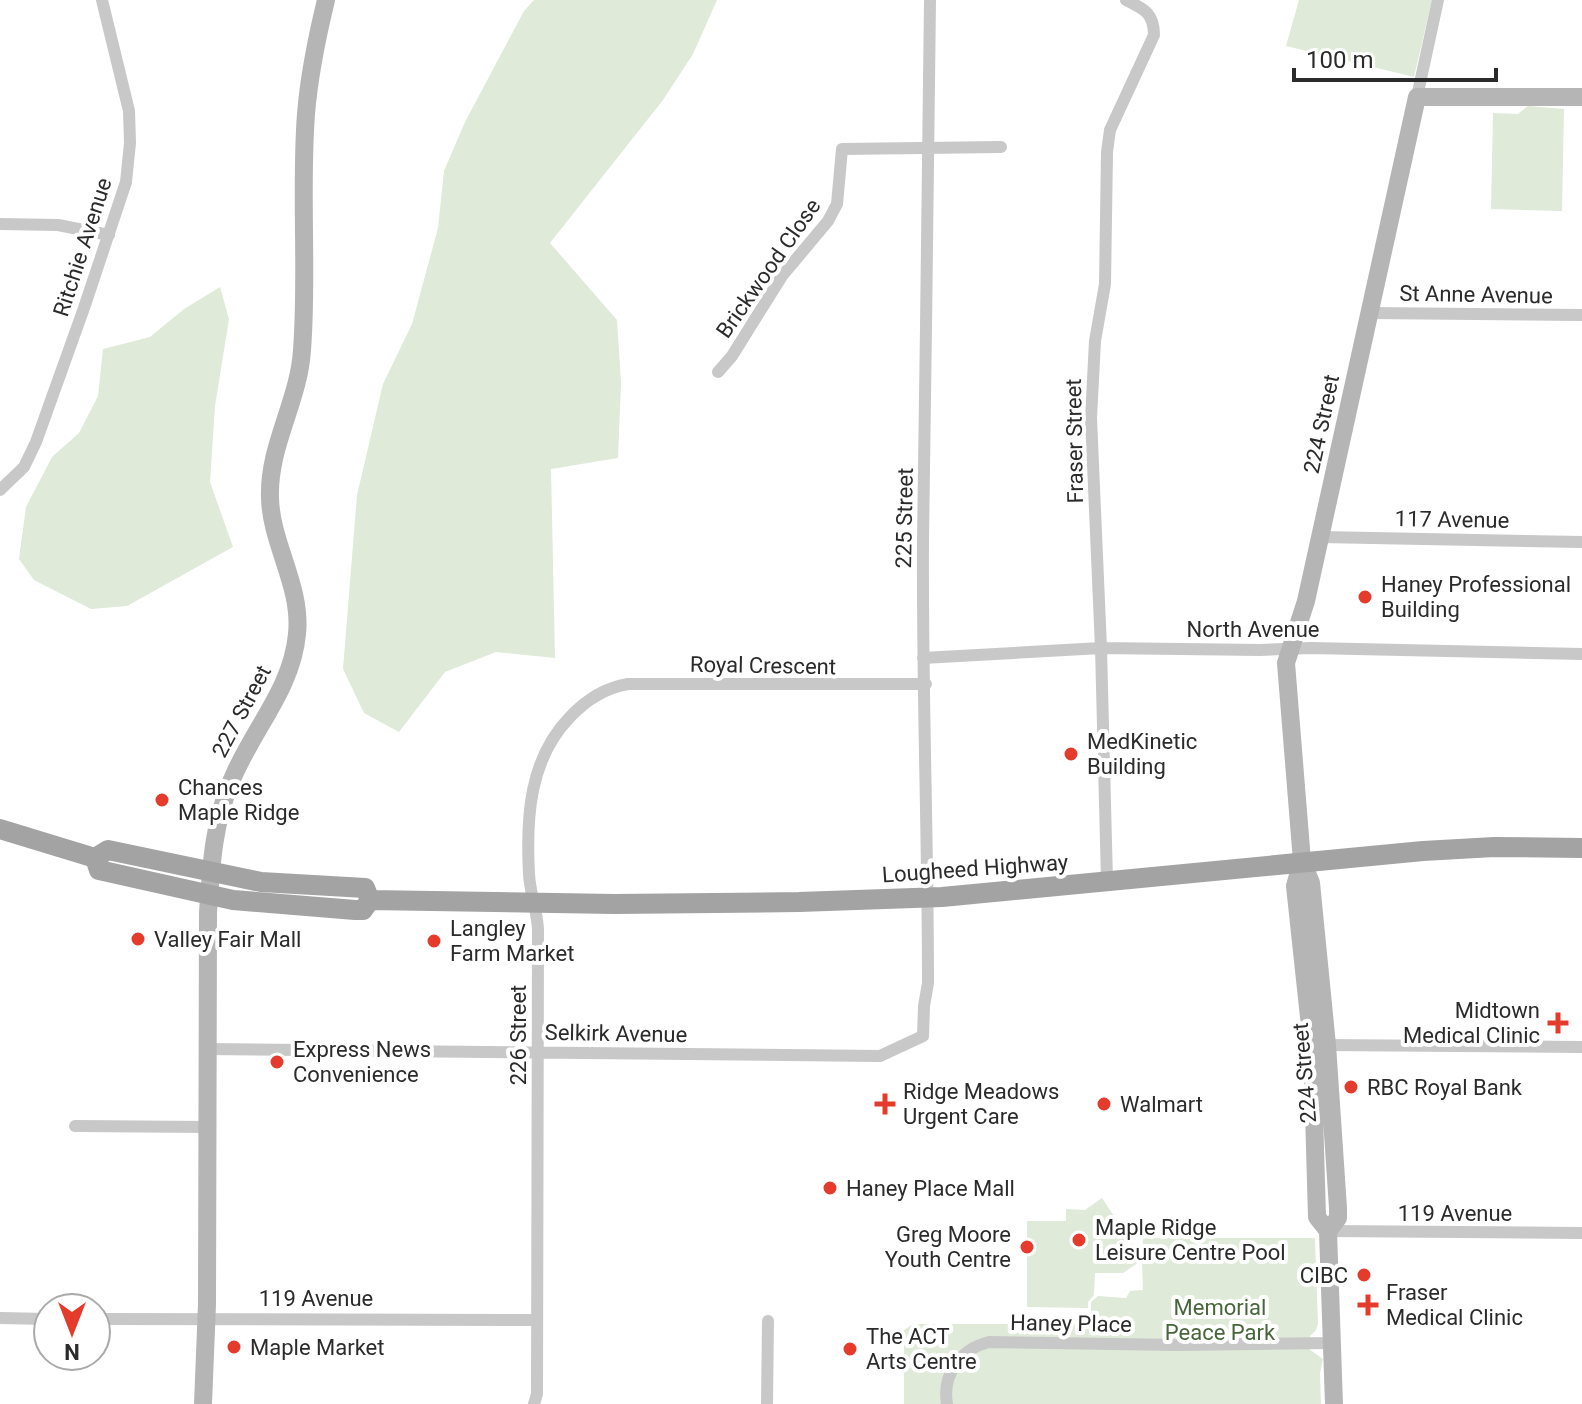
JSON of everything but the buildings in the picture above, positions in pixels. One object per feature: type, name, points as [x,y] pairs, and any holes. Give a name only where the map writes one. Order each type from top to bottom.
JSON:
[{"type":"main road","name":"Lougheed Highway","points":[[0,829],[95,858],[108,850],[282,885],[365,888],[370,900]]},
{"type":"main road","name":"Lougheed Highway","points":[[370,900],[799,902],[927,898],[1458,848],[1582,848]]},
{"type":"main road","name":"Lougheed Highway","points":[[95,858],[99,870],[246,901],[363,910],[370,900]]},
{"type":"street","name":"Ritchie Avenue","points":[[0,490],[24,467],[36,442],[126,182],[130,125],[123,81],[102,0]]},
{"type":"street","name":"227 Street","points":[[203,1404],[209,894],[216,832],[226,793],[283,686],[295,651],[297,609],[275,533],[270,475],[292,401],[302,352],[306,112],[326,0]]},
{"type":"street","name":"225 Street","points":[[923,1036],[928,983],[924,793],[926,684],[923,658],[930,0]]},
{"type":"street","name":"Fraser Street","points":[[1107,881],[1091,418],[1095,341],[1105,284],[1110,130],[1154,35],[1154,22],[1149,12],[1126,0]]},
{"type":"street","name":"224 Street","points":[[1334,1404],[1328,1231],[1338,1218],[1319,1045],[1311,883],[1302,861],[1286,671],[1321,537],[1438,0]]},
{"type":"street","points":[[1417,97],[1582,97]]},
{"type":"street","name":"Brickwood Close","points":[[718,372],[732,356],[782,276],[828,221],[837,204],[842,149],[1001,147]]},
{"type":"street","points":[[0,224],[58,225],[109,235]]},
{"type":"street","name":"St Anne Avenue","points":[[1369,313],[1582,315]]},
{"type":"street","name":"117 Avenue","points":[[1321,537],[1582,542]]},
{"type":"street","name":"North Avenue","points":[[923,658],[1101,648],[1582,654]]},
{"type":"street","name":"Royal Crescent","points":[[601,692],[628,684],[926,684]]},
{"type":"street","name":"226 Street","points":[[537,1401],[538,929],[529,878],[532,790],[537,768],[559,729],[581,706],[601,692]]},
{"type":"street","name":"Selkirk Avenue","points":[[207,1049],[880,1056],[923,1036]]},
{"type":"street","points":[[1319,1045],[1582,1047]]},
{"type":"street","points":[[75,1126],[208,1127]]},
{"type":"street","name":"119 Avenue","points":[[1328,1231],[1582,1233]]},
{"type":"street","points":[[0,1318],[32,1319]]},
{"type":"street","name":"119 Avenue","points":[[112,1319],[536,1320]]},
{"type":"street","points":[[767,1404],[768,1321]]},
{"type":"street","name":"Haney Place","points":[[947,1404],[946,1385],[952,1369],[972,1349],[989,1342],[1177,1345],[1332,1343]]},
{"type":"green space","points":[[534,0],[717,0],[693,54],[663,100],[550,243],[617,320],[621,383],[618,458],[551,469],[555,658],[496,652],[445,672],[399,732],[364,713],[343,669],[357,495],[383,384],[412,324],[438,228],[444,171],[465,122],[524,11]]},
{"type":"green space","points":[[1299,0],[1432,0],[1414,77],[1286,46]]},
{"type":"green space","points":[[1528,106],[1564,109],[1562,211],[1491,209],[1493,113],[1518,114]]},
{"type":"green space","points":[[220,287],[229,319],[215,406],[210,482],[233,547],[127,606],[91,609],[34,580],[19,559],[26,507],[52,457],[79,433],[98,396],[103,349],[150,337],[184,309]]},
{"type":"green space","name":"Memorial Peace Park","points":[[1102,1198],[1142,1258],[1143,1238],[1315,1238],[1318,1324],[1310,1336],[1309,1349],[1323,1359],[1321,1404],[904,1404],[904,1330],[913,1324],[1091,1324],[1091,1302],[1098,1296],[1126,1298],[1130,1291],[1143,1290],[1142,1260],[1123,1273],[1095,1273],[1094,1295],[1088,1302],[1088,1308],[1027,1307],[1027,1221],[1066,1221],[1066,1209],[1085,1210]]},
{"type":"place","name":"Haney Professional Building","points":[[1365,597]]},
{"type":"place","name":"MedKinetic Building","points":[[1071,754]]},
{"type":"place","name":"Chances Maple Ridge","points":[[162,800]]},
{"type":"place","name":"Valley Fair Mall","points":[[138,939]]},
{"type":"place","name":"Langley Farm Market","points":[[434,941]]},
{"type":"place","name":"Midtown Medical Clinic","points":[[1558,1023]]},
{"type":"place","name":"Express News Convenience","points":[[277,1062]]},
{"type":"place","name":"RBC Royal Bank","points":[[1351,1087]]},
{"type":"place","name":"Ridge Meadows Urgent Care","points":[[885,1104]]},
{"type":"place","name":"Walmart","points":[[1104,1104]]},
{"type":"place","name":"Haney Place Mall","points":[[830,1188]]},
{"type":"place","name":"Maple Ridge Leisure Centre Pool","points":[[1079,1240]]},
{"type":"place","name":"Greg Moore Youth Centre","points":[[1027,1247]]},
{"type":"place","name":"CIBC","points":[[1364,1275]]},
{"type":"place","name":"Fraser Medical Clinic","points":[[1368,1305]]},
{"type":"place","name":"Maple Market","points":[[234,1347]]},
{"type":"place","name":"The ACT Arts Centre","points":[[850,1349]]}]
